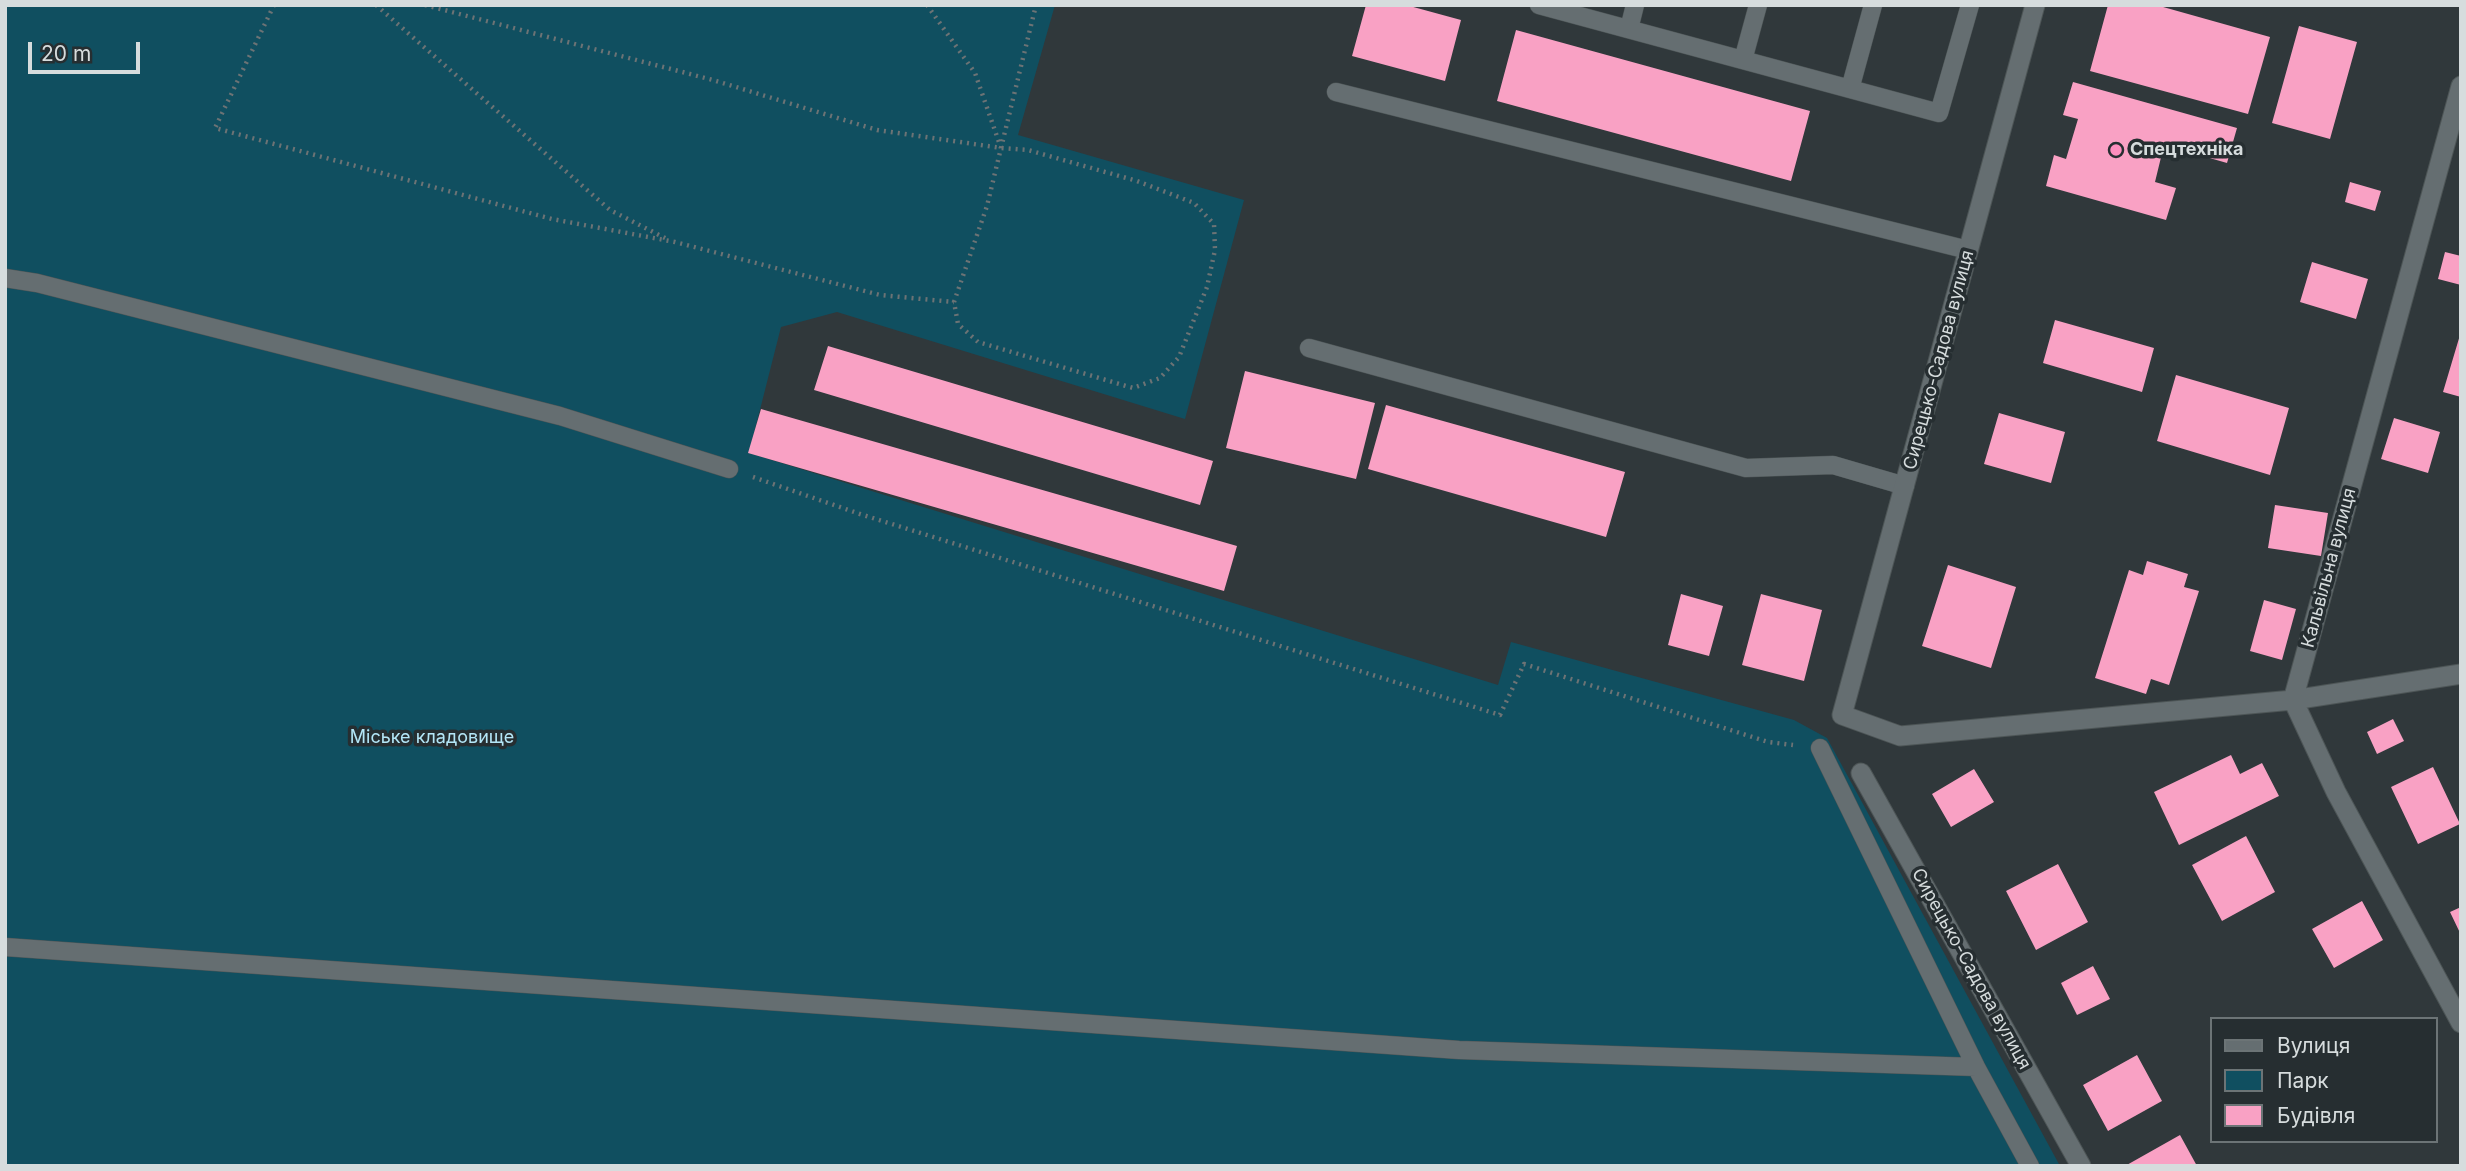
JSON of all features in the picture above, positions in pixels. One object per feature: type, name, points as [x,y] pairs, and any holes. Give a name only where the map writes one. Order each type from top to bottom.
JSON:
[{"type":"street","name":"Сирецько-Садова вулиця","points":[[2035,5],[1842,715],[1900,736],[2293,701]]},
{"type":"street","name":"Кальвільна вулиця","points":[[2293,701],[2461,86]]},
{"type":"street","points":[[2461,674],[2293,701],[2336,792],[2461,1023]]},
{"type":"street","name":"Сирецько-Садова вулиця","points":[[1861,773],[2081,1166]]},
{"type":"lane","points":[[1539,5],[1939,113],[1970,5]]},
{"type":"lane","points":[[1629,29],[1636,5]]},
{"type":"lane","points":[[1743,60],[1758,5]]},
{"type":"lane","points":[[1850,89],[1874,5]]},
{"type":"lane","points":[[1336,92],[1968,250]]},
{"type":"lane","points":[[5,278],[37,283],[560,416],[729,468]]},
{"type":"lane","points":[[1309,348],[1746,468],[1833,465],[1905,486]]},
{"type":"lane","points":[[1820,748],[1976,1067],[2030,1166]]},
{"type":"lane","points":[[5,947],[1459,1050],[1976,1067]]},
{"type":"path","points":[[274,5],[215,128],[552,219],[675,242],[880,295],[954,302]]},
{"type":"path","points":[[376,5],[610,210],[675,242]]},
{"type":"path","points":[[425,5],[713,80],[877,130],[1001,148],[1040,153],[1137,181],[1194,203],[1214,224],[1215,250],[1207,287],[1179,357],[1160,379],[1133,388],[978,342],[958,324],[954,302],[987,206],[1001,148],[1036,5]]},
{"type":"path","points":[[927,5],[975,73],[1001,148]]},
{"type":"path","points":[[729,468],[860,514],[1500,715],[1524,664],[1768,742],[1820,748]]},
{"type":"green space","name":"Міське кладовище","points":[[5,5],[1055,5],[1018,135],[1244,200],[1185,419],[837,312],[781,327],[749,453],[1498,685],[1511,642],[1794,720],[1827,738],[2060,1166],[5,1166]]},
{"type":"building","points":[[1366,5],[1406,5],[1461,20],[1445,81],[1352,56]]},
{"type":"building","points":[[2108,5],[2156,5],[2270,37],[2248,114],[2090,71]]},
{"type":"building","points":[[2299,26],[2357,42],[2330,139],[2272,123]]},
{"type":"building","points":[[1516,30],[1810,111],[1791,181],[1497,101]]},
{"type":"building","name":"Спецтехніка","points":[[2073,82],[2237,128],[2227,163],[2164,145],[2155,182],[2176,188],[2166,220],[2046,186],[2054,155],[2066,159],[2078,119],[2063,115]]},
{"type":"building","points":[[2350,182],[2381,191],[2375,211],[2345,202]]},
{"type":"building","points":[[2445,252],[2461,256],[2461,285],[2438,279]]},
{"type":"building","points":[[2312,262],[2368,279],[2356,319],[2300,302]]},
{"type":"building","points":[[2055,320],[2154,348],[2142,392],[2043,363]]},
{"type":"building","points":[[2461,336],[2461,397],[2443,392]]},
{"type":"building","points":[[828,346],[1213,461],[1200,505],[814,390]]},
{"type":"building","points":[[1245,371],[1375,403],[1356,479],[1226,448]]},
{"type":"building","points":[[2176,375],[2289,408],[2270,475],[2157,441]]},
{"type":"building","points":[[1386,405],[1625,472],[1606,537],[1368,469]]},
{"type":"building","points":[[761,409],[1237,546],[1224,591],[748,453]]},
{"type":"building","points":[[1999,413],[2065,432],[2051,483],[1984,464]]},
{"type":"building","points":[[2394,418],[2440,432],[2428,473],[2381,459]]},
{"type":"building","points":[[2275,505],[2328,513],[2321,556],[2268,548]]},
{"type":"building","points":[[2147,561],[2188,574],[2184,587],[2199,591],[2169,685],[2151,679],[2146,694],[2095,678],[2129,570],[2143,575]]},
{"type":"building","points":[[1948,565],[2016,587],[1991,668],[1922,646]]},
{"type":"building","points":[[1681,594],[1723,606],[1709,656],[1668,645]]},
{"type":"building","points":[[1761,594],[1822,610],[1804,681],[1742,665]]},
{"type":"building","points":[[2264,600],[2296,609],[2282,660],[2250,651]]},
{"type":"building","points":[[2393,719],[2404,741],[2377,754],[2367,732]]},
{"type":"building","points":[[2231,755],[2240,774],[2262,763],[2279,796],[2179,845],[2154,792]]},
{"type":"building","points":[[2433,767],[2460,824],[2418,844],[2391,787]]},
{"type":"building","points":[[1974,769],[1994,802],[1951,827],[1932,794]]},
{"type":"building","points":[[2246,836],[2275,892],[2222,921],[2192,865]]},
{"type":"building","points":[[2058,864],[2088,922],[2036,950],[2006,891]]},
{"type":"building","points":[[2362,901],[2383,940],[2334,968],[2312,929]]},
{"type":"building","points":[[2461,907],[2461,935],[2450,912]]},
{"type":"building","points":[[2093,966],[2110,999],[2077,1015],[2061,983]]},
{"type":"building","points":[[2137,1055],[2162,1101],[2108,1131],[2083,1085]]},
{"type":"building","points":[[2180,1135],[2197,1166],[2125,1166]]},
{"type":"place","name":"Спецтехніка","points":[[2116,150]]}]
